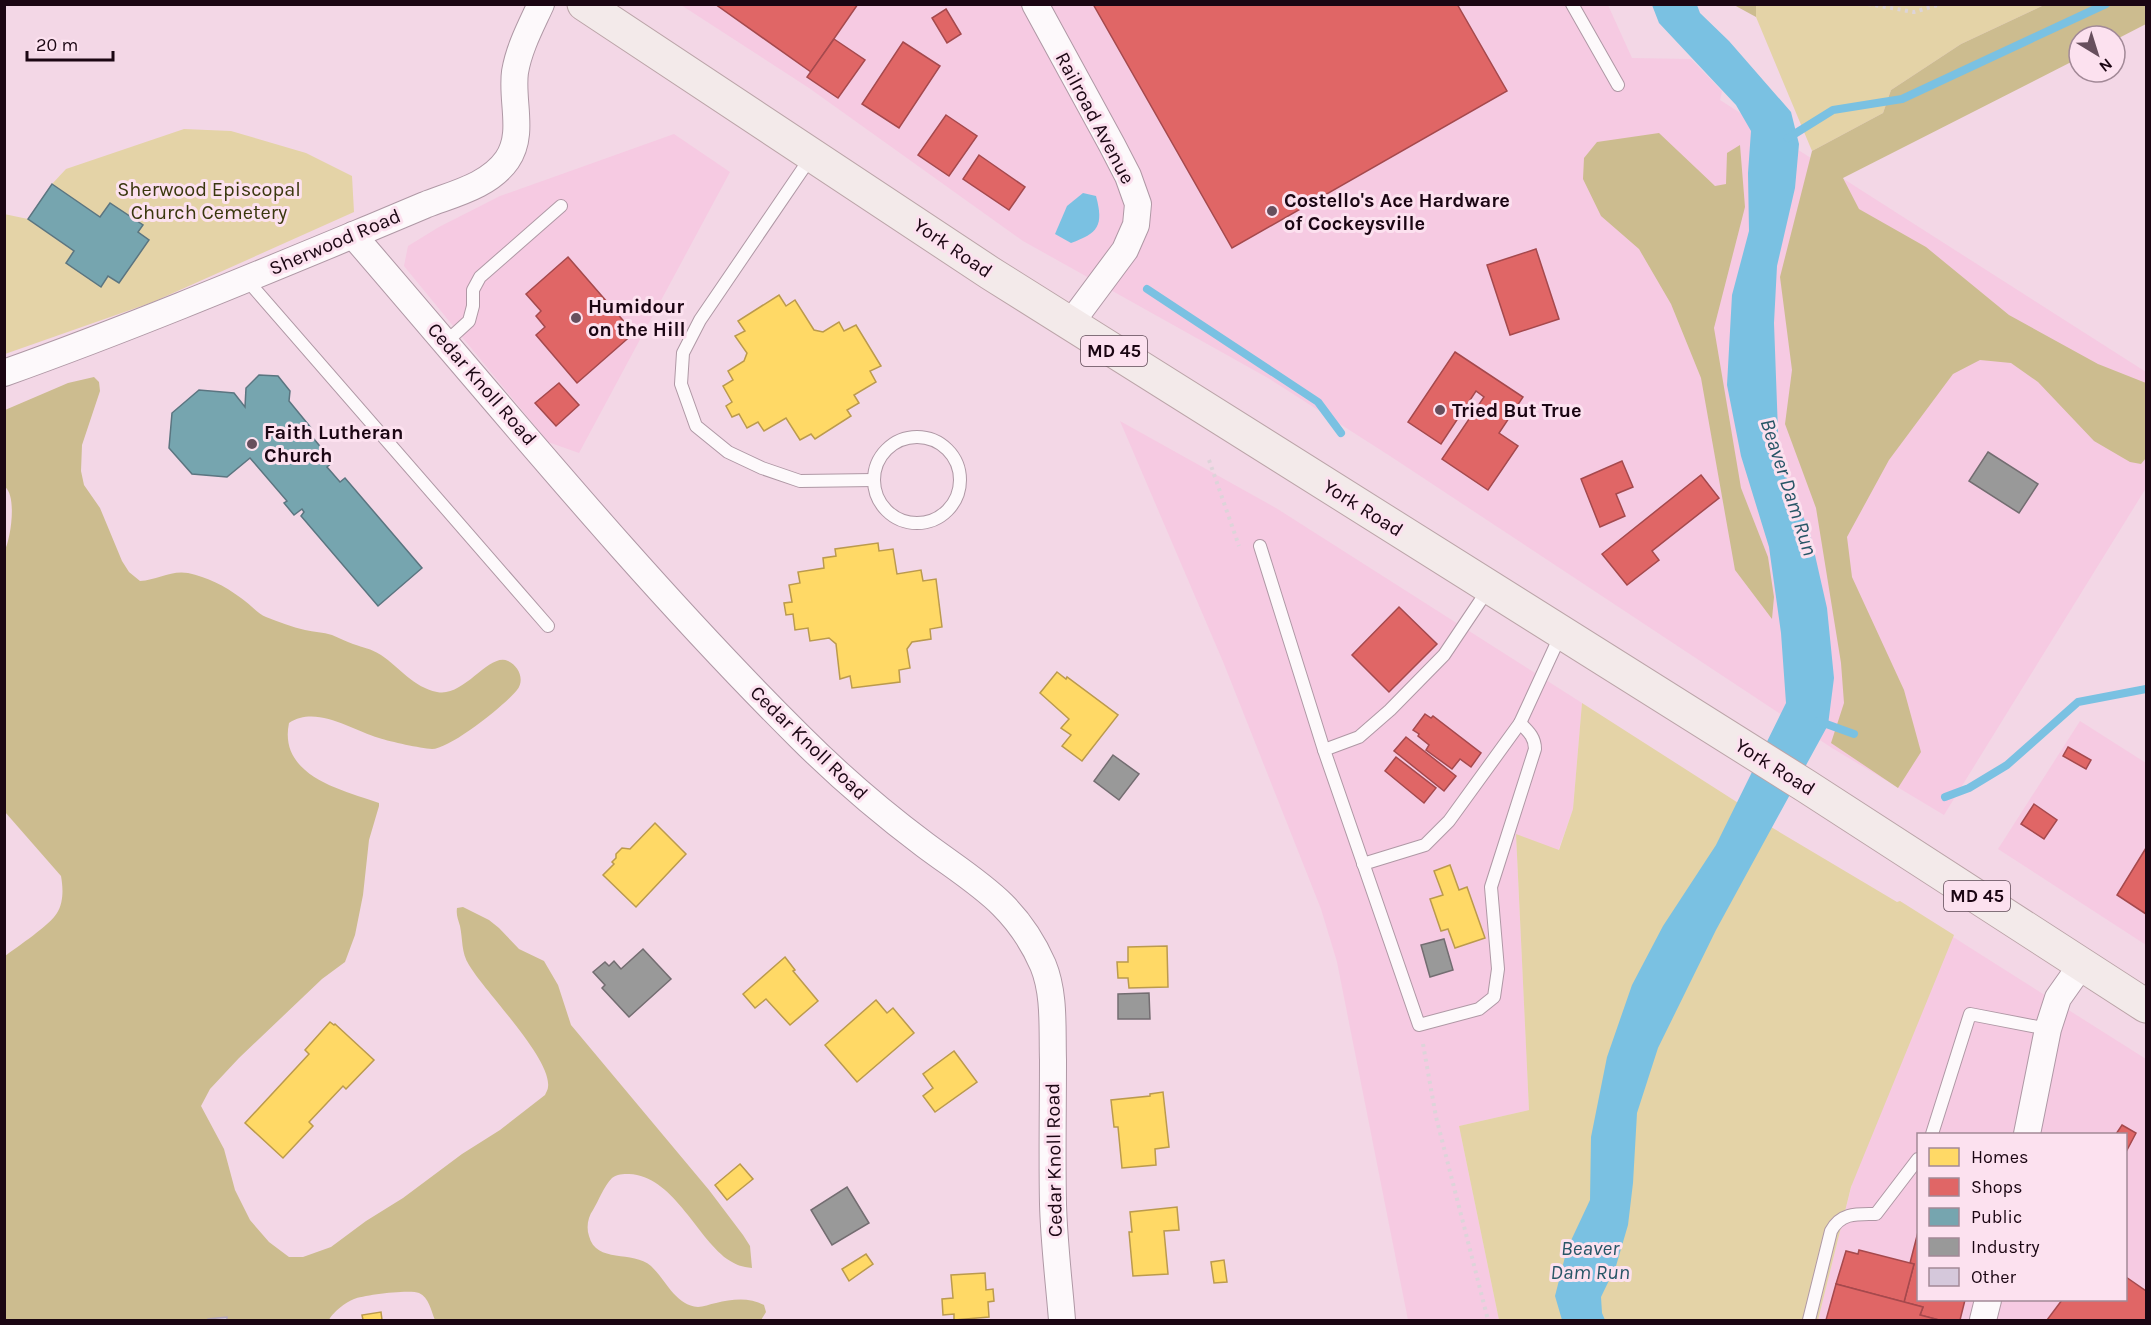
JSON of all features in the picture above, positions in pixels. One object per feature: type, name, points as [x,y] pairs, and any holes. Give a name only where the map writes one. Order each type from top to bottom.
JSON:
[{"type":"main road","name":"York Road","points":[[584,4],[1070,324],[1806,786],[2146,1006]]},
{"type":"street","name":"Sherwood Road","points":[[4,373],[97,340],[247,280],[476,186],[495,174],[508,160],[514,146],[517,128],[513,90],[516,69],[528,31],[541,4]]},
{"type":"street","name":"Railroad Avenue","points":[[1035,4],[1128,176],[1138,204],[1136,225],[1125,250],[1070,324]]},
{"type":"street","name":"Cedar Knoll Road","points":[[353,235],[659,589],[758,694],[847,782],[925,845],[976,881],[1011,912],[1030,937],[1045,969],[1052,1010],[1053,1207],[1062,1320]]},
{"type":"street","points":[[2027,1133],[2048,1029],[2058,998],[2082,964]]},
{"type":"street","points":[[1983,1320],[1988,1301]]},
{"type":"lane","points":[[1572,4],[1618,85]]},
{"type":"lane","points":[[812,155],[700,320],[683,353],[681,384],[696,426],[728,452],[762,468],[800,481],[874,480]]},
{"type":"lane","points":[[446,342],[469,321],[473,306],[473,290],[480,277],[561,206]]},
{"type":"lane","points":[[247,280],[548,626]]},
{"type":"lane","points":[[921,437],[935,441],[947,449],[956,460],[960,473],[960,488],[947,512],[934,520],[921,524],[907,522],[894,516],[883,507],[876,495],[874,480],[876,466],[888,449],[907,438],[921,437]]},
{"type":"lane","points":[[1260,546],[1324,750],[1419,1025],[1479,1009],[1494,997],[1498,969],[1491,887],[1535,749],[1535,741],[1520,723]]},
{"type":"lane","points":[[1324,750],[1359,737],[1390,710],[1444,655],[1489,587]]},
{"type":"lane","points":[[1363,864],[1417,848],[1432,840],[1449,821],[1520,723],[1561,633]]},
{"type":"lane","points":[[1932,1133],[1970,1014],[2048,1029]]},
{"type":"lane","points":[[1809,1320],[1835,1223],[1849,1214],[1876,1214],[1917,1160]]},
{"type":"path","points":[[1868,4],[1914,12],[1940,5]]},
{"type":"path","points":[[1419,1025],[1436,1117],[1488,1320]]},
{"type":"shaded area","points":[[681,5],[1608,5],[1632,58],[1691,59],[1722,91],[1720,100],[2146,372],[2146,488],[1944,815],[1832,748],[1268,378],[1023,241],[809,88]]},
{"type":"shaded area","points":[[1734,5],[1756,5],[1756,17]]},
{"type":"shaded area","points":[[2044,5],[2146,5],[2146,24],[2127,34],[2127,24],[2067,24],[2067,64],[1843,178],[1859,209],[1926,247],[2009,315],[2098,364],[2146,383],[2146,458],[2141,464],[2130,462],[2094,441],[2038,382],[2011,363],[1980,360],[1953,374],[1889,460],[1847,537],[1852,577],[1904,690],[1921,752],[1898,788],[1831,743],[1844,703],[1841,663],[1816,508],[1785,424],[1792,370],[1780,277],[1812,151],[1883,113],[1891,90],[1961,44]]},
{"type":"shaded area","points":[[1659,133],[1715,186],[1726,184],[1727,153],[1740,145],[1745,207],[1714,328],[1741,488],[1768,557],[1774,597],[1772,619],[1735,570],[1701,378],[1671,304],[1639,249],[1601,216],[1583,179],[1584,158],[1597,142]]},
{"type":"shaded area","points":[[674,134],[730,172],[579,453],[548,442],[404,266],[408,246],[439,227],[500,196]]},
{"type":"shaded area","points":[[94,377],[99,382],[100,391],[82,445],[81,471],[84,485],[100,508],[122,561],[129,572],[140,581],[182,572],[216,582],[266,617],[300,629],[332,635],[374,651],[428,690],[447,692],[457,688],[484,668],[501,660],[512,663],[521,678],[517,690],[490,715],[451,742],[432,749],[384,740],[322,718],[300,718],[289,723],[288,741],[293,756],[303,768],[331,786],[379,803],[379,806],[369,840],[363,895],[355,935],[345,962],[322,979],[239,1058],[210,1089],[201,1106],[224,1149],[235,1190],[250,1220],[269,1242],[289,1257],[303,1257],[331,1247],[462,1154],[500,1130],[545,1095],[548,1087],[540,1060],[466,960],[457,913],[457,908],[463,907],[489,920],[519,949],[544,961],[558,985],[571,1025],[709,1190],[743,1235],[750,1246],[752,1268],[727,1259],[715,1249],[683,1208],[658,1185],[645,1177],[629,1174],[612,1178],[591,1213],[588,1229],[593,1245],[607,1254],[635,1258],[651,1266],[683,1302],[700,1307],[734,1300],[752,1301],[764,1305],[766,1312],[761,1320],[435,1320],[422,1295],[406,1292],[359,1297],[340,1308],[329,1320],[5,1320],[5,956],[41,930],[53,918],[61,904],[62,890],[61,876],[5,812],[4,552],[11,528],[12,508],[9,492],[5,487],[5,410],[68,383]]},
{"type":"shaded area","points":[[1120,421],[1276,508],[1582,703],[1573,809],[1558,851],[1516,835],[1529,1110],[1459,1126],[1499,1320],[1408,1320],[1337,962],[1321,909],[1224,664]]},
{"type":"shaded area","points":[[2080,721],[2146,763],[2146,945],[1998,849]]},
{"type":"shaded area","points":[[1950,935],[2146,1059],[2146,1320],[1818,1320],[1853,1180]]},
{"type":"green space","points":[[1756,5],[2044,5],[1961,44],[1891,90],[1883,113],[1812,151],[1756,17]]},
{"type":"green space","name":"Sherwood Episcopal Church Cemetery","points":[[184,129],[231,131],[306,153],[352,176],[354,212],[153,302],[5,354],[4,214],[28,219],[74,251],[66,263],[101,286],[108,276],[119,283],[142,225],[110,203],[100,217],[52,184],[66,169]]},
{"type":"green space","points":[[1582,703],[1743,806],[1757,853],[1771,827],[1897,902],[1900,901],[1954,935],[1851,1187],[1818,1320],[1499,1320],[1459,1126],[1529,1110],[1516,834],[1559,850],[1573,809]]},
{"type":"water","name":"Beaver Dam Run","points":[[1652,5],[1697,5],[1700,13],[1729,41],[1791,112],[1799,144],[1795,188],[1777,266],[1774,323],[1779,459],[1810,533],[1827,608],[1834,678],[1828,725],[1716,930],[1658,1048],[1637,1113],[1628,1225],[1616,1266],[1601,1297],[1605,1320],[1562,1320],[1555,1296],[1567,1249],[1590,1200],[1591,1137],[1607,1057],[1632,985],[1663,926],[1716,845],[1786,703],[1781,633],[1769,547],[1741,456],[1727,385],[1732,295],[1749,231],[1748,173],[1751,131],[1736,105],[1659,23]]},
{"type":"water","points":[[1083,193],[1096,196],[1099,221],[1093,232],[1071,243],[1055,234],[1067,206]]},
{"type":"building: Homes","points":[[779,295],[786,306],[795,300],[814,330],[823,332],[839,322],[844,331],[856,325],[881,366],[870,371],[876,382],[854,395],[859,403],[847,410],[851,416],[815,439],[811,434],[800,440],[786,418],[764,431],[758,422],[747,428],[739,414],[732,417],[726,406],[732,402],[723,386],[733,380],[728,371],[744,361],[747,353],[735,336],[745,331],[738,321]]},
{"type":"building: Homes","points":[[878,543],[879,551],[893,549],[897,574],[921,570],[923,581],[936,579],[942,627],[930,629],[931,639],[912,642],[907,649],[910,668],[899,670],[900,682],[852,688],[850,676],[840,679],[836,644],[829,638],[810,641],[808,628],[795,630],[793,614],[786,615],[784,603],[792,602],[789,585],[800,583],[798,572],[824,568],[823,558],[836,556],[835,549]]},
{"type":"building: Homes","points":[[1057,672],[1118,715],[1082,761],[1062,746],[1071,735],[1061,728],[1069,719],[1040,693]]},
{"type":"building: Homes","points":[[655,823],[686,854],[636,907],[603,875],[614,864],[612,862],[616,854],[622,848],[630,849]]},
{"type":"building: Homes","points":[[1450,865],[1459,890],[1467,887],[1485,938],[1455,948],[1448,929],[1441,931],[1430,899],[1443,895],[1434,871]]},
{"type":"building: Homes","points":[[1167,946],[1168,987],[1129,988],[1128,978],[1118,978],[1117,962],[1128,962],[1128,947]]},
{"type":"building: Homes","points":[[785,957],[795,970],[793,971],[818,1001],[790,1025],[766,999],[755,1008],[743,994]]},
{"type":"building: Homes","points":[[876,1000],[887,1013],[893,1008],[914,1033],[857,1082],[825,1045]]},
{"type":"building: Homes","points":[[330,1022],[374,1060],[346,1089],[343,1086],[309,1122],[313,1126],[283,1158],[245,1123],[309,1054],[305,1050]]},
{"type":"building: Homes","points":[[954,1051],[977,1082],[935,1112],[923,1096],[933,1088],[923,1074]]},
{"type":"building: Homes","points":[[1163,1092],[1169,1147],[1155,1149],[1156,1165],[1122,1168],[1118,1127],[1114,1127],[1111,1100],[1150,1096],[1150,1094]]},
{"type":"building: Homes","points":[[740,1164],[753,1179],[727,1200],[715,1185]]},
{"type":"building: Homes","points":[[1177,1207],[1179,1230],[1164,1231],[1168,1274],[1133,1276],[1129,1232],[1132,1232],[1130,1212]]},
{"type":"building: Homes","points":[[866,1254],[873,1264],[849,1281],[842,1269]]},
{"type":"building: Homes","points":[[1224,1260],[1227,1282],[1214,1283],[1211,1262]]},
{"type":"building: Homes","points":[[985,1273],[986,1290],[993,1289],[994,1301],[988,1302],[989,1317],[954,1320],[954,1314],[943,1315],[942,1299],[953,1298],[951,1275]]},
{"type":"building: Homes","points":[[381,1312],[382,1320],[363,1320],[362,1315]]},
{"type":"building: Shops","points":[[715,4],[858,4],[811,72]]},
{"type":"building: Shops","points":[[1093,4],[1457,4],[1507,91],[1232,248]]},
{"type":"building: Shops","points":[[946,9],[961,34],[947,43],[932,18]]},
{"type":"building: Shops","points":[[834,39],[865,60],[838,98],[807,77]]},
{"type":"building: Shops","points":[[903,42],[940,66],[899,128],[862,104]]},
{"type":"building: Shops","points":[[946,115],[977,136],[949,176],[918,155]]},
{"type":"building: Shops","points":[[979,155],[1025,187],[1009,210],[963,179]]},
{"type":"building: Shops","points":[[1536,249],[1559,319],[1510,335],[1487,265]]},
{"type":"building: Shops","points":[[568,257],[634,333],[577,383],[536,335],[545,327],[536,316],[541,311],[526,294]]},
{"type":"building: Shops","name":"Tried But True","points":[[1455,352],[1523,397],[1499,433],[1518,446],[1488,490],[1442,459],[1484,397],[1476,391],[1441,444],[1408,422]]},
{"type":"building: Shops","points":[[559,383],[579,405],[556,426],[535,403]]},
{"type":"building: Shops","points":[[1622,461],[1633,487],[1616,494],[1625,516],[1600,527],[1581,479]]},
{"type":"building: Shops","points":[[1701,475],[1719,498],[1652,551],[1659,560],[1627,585],[1602,554]]},
{"type":"building: Shops","points":[[1399,607],[1437,644],[1389,692],[1352,655]]},
{"type":"building: Shops","points":[[1425,714],[1431,718],[1433,716],[1481,753],[1471,767],[1460,759],[1452,769],[1426,750],[1429,745],[1413,730]]},
{"type":"building: Shops","points":[[1406,737],[1456,776],[1444,791],[1394,751]]},
{"type":"building: Shops","points":[[2068,747],[2091,760],[2086,769],[2063,756]]},
{"type":"building: Shops","points":[[1396,757],[1436,788],[1424,803],[1385,771]]},
{"type":"building: Shops","points":[[2034,804],[2057,820],[2044,839],[2021,824]]},
{"type":"building: Shops","points":[[2146,848],[2146,914],[2117,895]]},
{"type":"building: Shops","points":[[2122,1125],[2136,1133],[2127,1150],[2127,1133],[2117,1133]]},
{"type":"building: Shops","points":[[1917,1236],[1917,1301],[1965,1301],[1960,1320],[1939,1320],[1920,1315],[1923,1307],[1904,1302],[1914,1264],[1910,1263]]},
{"type":"building: Shops","points":[[1859,1250],[1914,1264],[1904,1302],[1836,1284],[1846,1251],[1858,1254]]},
{"type":"building: Shops","points":[[2127,1278],[2146,1291],[2146,1320],[2047,1320],[2061,1301],[2127,1301]]},
{"type":"building: Shops","points":[[1836,1284],[1923,1307],[1920,1315],[1939,1320],[1826,1320]]},
{"type":"building: Public","points":[[52,184],[100,217],[110,203],[143,225],[138,232],[149,240],[119,283],[108,276],[101,287],[66,263],[74,251],[28,219]]},
{"type":"building: Public","points":[[259,375],[278,376],[290,391],[289,401],[312,429],[309,433],[333,462],[327,467],[340,482],[345,478],[422,568],[378,606],[301,516],[304,512],[302,509],[294,515],[284,503],[287,501],[250,458],[227,477],[192,474],[169,448],[172,413],[199,390],[234,393],[245,407],[246,388]]},
{"type":"building: Industry","points":[[1988,452],[2038,484],[2019,513],[1969,481]]},
{"type":"building: Industry","points":[[1113,755],[1139,774],[1119,800],[1094,781]]},
{"type":"building: Industry","points":[[1444,939],[1453,970],[1430,977],[1421,945]]},
{"type":"building: Industry","points":[[643,949],[671,979],[629,1017],[602,988],[605,985],[593,972],[605,962],[609,966],[614,961],[621,969]]},
{"type":"building: Industry","points":[[1149,993],[1150,1019],[1118,1019],[1118,994]]},
{"type":"building: Industry","points":[[847,1187],[869,1223],[832,1245],[811,1210]]},
{"type":"building: Other","points":[[227,1317],[227,1320],[208,1320],[208,1319]]},
{"type":"waterway","points":[[1788,138],[1833,110],[1902,99],[2106,4]]},
{"type":"waterway","points":[[1147,289],[1318,402],[1341,433]]},
{"type":"waterway","points":[[1945,797],[1969,788],[2007,765],[2078,702],[2146,689]]},
{"type":"waterway","points":[[1818,721],[1854,734]]},
{"type":"place","name":"Costello's Ace Hardware of Cockeysville","points":[[1272,211]]},
{"type":"place","name":"Humidour on the Hill","points":[[576,318]]},
{"type":"place","name":"Tried But True","points":[[1440,410]]},
{"type":"place","name":"Faith Lutheran Church","points":[[252,444]]}]
